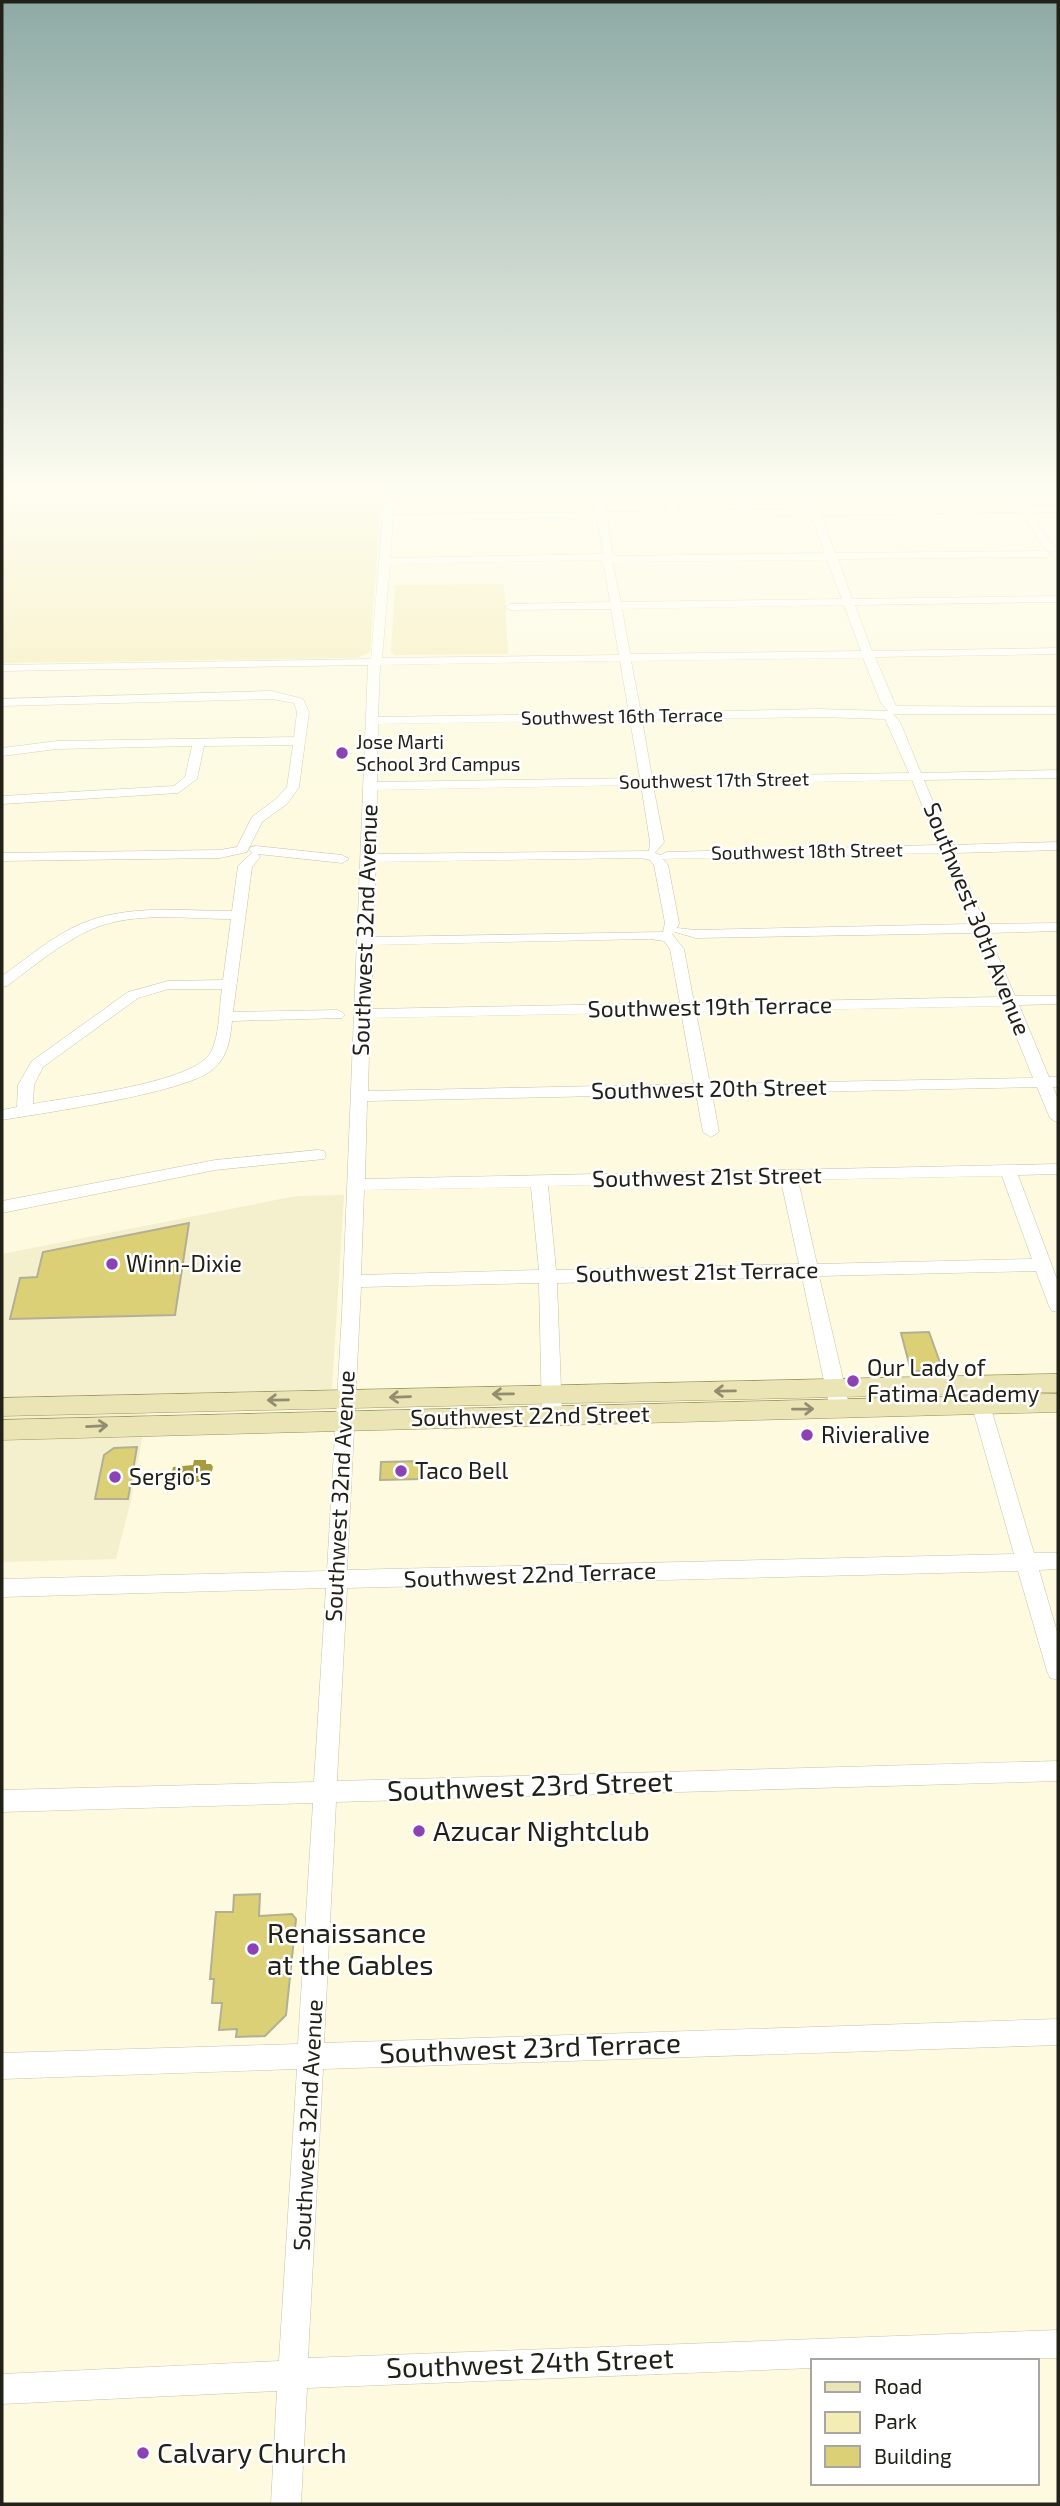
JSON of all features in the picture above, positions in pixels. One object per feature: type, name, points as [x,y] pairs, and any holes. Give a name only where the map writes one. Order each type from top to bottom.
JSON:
[{"type":"main road","name":"Southwest 22nd Street","points":[[978,1395],[1058,1383]]},
{"type":"main road","name":"Southwest 22nd Street","points":[[2,1407],[345,1409],[978,1395],[1058,1403]]},
{"type":"main road","points":[[29,1429],[42,1406]]},
{"type":"main road","name":"Southwest 22nd Street","points":[[2,1430],[345,1409]]},
{"type":"street","name":"Southwest 32nd Avenue","points":[[286,2504],[352,1281],[372,720],[381,606]]},
{"type":"street","points":[[615,606],[645,781],[677,935],[710,1132]]},
{"type":"street","points":[[510,607],[618,606]]},
{"type":"street","name":"Southwest 30th Avenue","points":[[851,606],[889,713],[1011,1001],[1051,1082],[1058,1118]]},
{"type":"street","points":[[2,668],[1058,651]]},
{"type":"street","points":[[2,702],[266,695],[296,700],[303,708],[293,788],[282,801],[257,820],[247,853],[219,1054],[202,1070],[169,1083],[2,1115]]},
{"type":"street","name":"Southwest 16th Terrace","points":[[372,720],[1058,710]]},
{"type":"street","points":[[2,752],[57,745],[300,741]]},
{"type":"street","points":[[2,800],[51,794],[151,793],[178,789],[192,777],[199,742]]},
{"type":"street","name":"Southwest 17th Street","points":[[371,786],[1058,774]]},
{"type":"street","name":"Southwest 18th Street","points":[[369,858],[1058,846]]},
{"type":"street","points":[[2,857],[247,853],[342,859]]},
{"type":"street","points":[[2,983],[71,934],[99,921],[136,917],[239,915]]},
{"type":"street","points":[[366,941],[1058,928]]},
{"type":"street","points":[[25,1111],[26,1085],[37,1064],[133,995],[168,985],[230,984]]},
{"type":"street","name":"Southwest 19th Terrace","points":[[362,1014],[1058,1000]]},
{"type":"street","points":[[226,1017],[337,1015]]},
{"type":"street","name":"Southwest 20th Street","points":[[359,1096],[1051,1082]]},
{"type":"street","points":[[2,1207],[203,1167],[318,1155]]},
{"type":"street","name":"Southwest 21st Street","points":[[356,1185],[1058,1169]]},
{"type":"street","points":[[1008,1170],[1058,1306]]},
{"type":"street","points":[[788,1175],[837,1398]]},
{"type":"street","points":[[539,1180],[552,1404]]},
{"type":"street","name":"Southwest 21st Terrace","points":[[352,1281],[1043,1265]]},
{"type":"street","points":[[978,1395],[1058,1671]]},
{"type":"street","name":"Southwest 22nd Terrace","points":[[2,1588],[1058,1561]]},
{"type":"street","name":"Southwest 23rd Street","points":[[2,1801],[1058,1771]]},
{"type":"street","name":"Southwest 23rd Terrace","points":[[2,2066],[1058,2032]]},
{"type":"street","name":"Southwest 24th Street","points":[[2,2389],[252,2379],[327,2371],[1058,2344]]},
{"type":"shaded area","points":[[344,1195],[332,1389],[150,1394],[131,1500],[116,1559],[2,1562],[2,1254],[296,1196]]},
{"type":"shaded area","points":[[194,1460],[206,1460],[206,1464],[211,1464],[213,1467],[210,1478],[204,1478],[204,1482],[190,1482],[190,1479],[175,1479],[171,1476],[173,1467],[193,1465]]},
{"type":"green space","points":[[2,606],[373,606],[370,652],[357,658],[2,663]]},
{"type":"green space","points":[[394,606],[505,606],[508,654],[395,655],[391,652]]},
{"type":"building","name":"Winn-Dixie","points":[[189,1223],[175,1315],[10,1319],[20,1278],[37,1277],[43,1252]]},
{"type":"building","points":[[929,1332],[943,1371],[911,1371],[901,1333]]},
{"type":"building","name":"Sergio's","points":[[137,1447],[128,1499],[95,1499],[104,1455],[114,1448]]},
{"type":"building","name":"Taco Bell","points":[[422,1461],[421,1479],[380,1480],[381,1462]]},
{"type":"building","name":"Renaissance at the Gables","points":[[260,1894],[259,1916],[292,1914],[296,1919],[286,2015],[265,2036],[236,2037],[237,2029],[219,2030],[222,2003],[212,2003],[214,1979],[210,1979],[216,1912],[233,1912],[234,1895]]},
{"type":"place","name":"Jose Marti School 3rd Campus","points":[[342,753]]},
{"type":"place","name":"Winn-Dixie","points":[[112,1264]]},
{"type":"place","name":"Our Lady of Fatima Academy","points":[[853,1381]]},
{"type":"place","name":"Rivieralive","points":[[807,1435]]},
{"type":"place","name":"Taco Bell","points":[[401,1471]]},
{"type":"place","name":"Sergio's","points":[[115,1477]]},
{"type":"place","name":"Azucar Nightclub","points":[[419,1831]]},
{"type":"place","name":"Renaissance at the Gables","points":[[253,1949]]},
{"type":"place","name":"Calvary Church","points":[[143,2453]]}]
